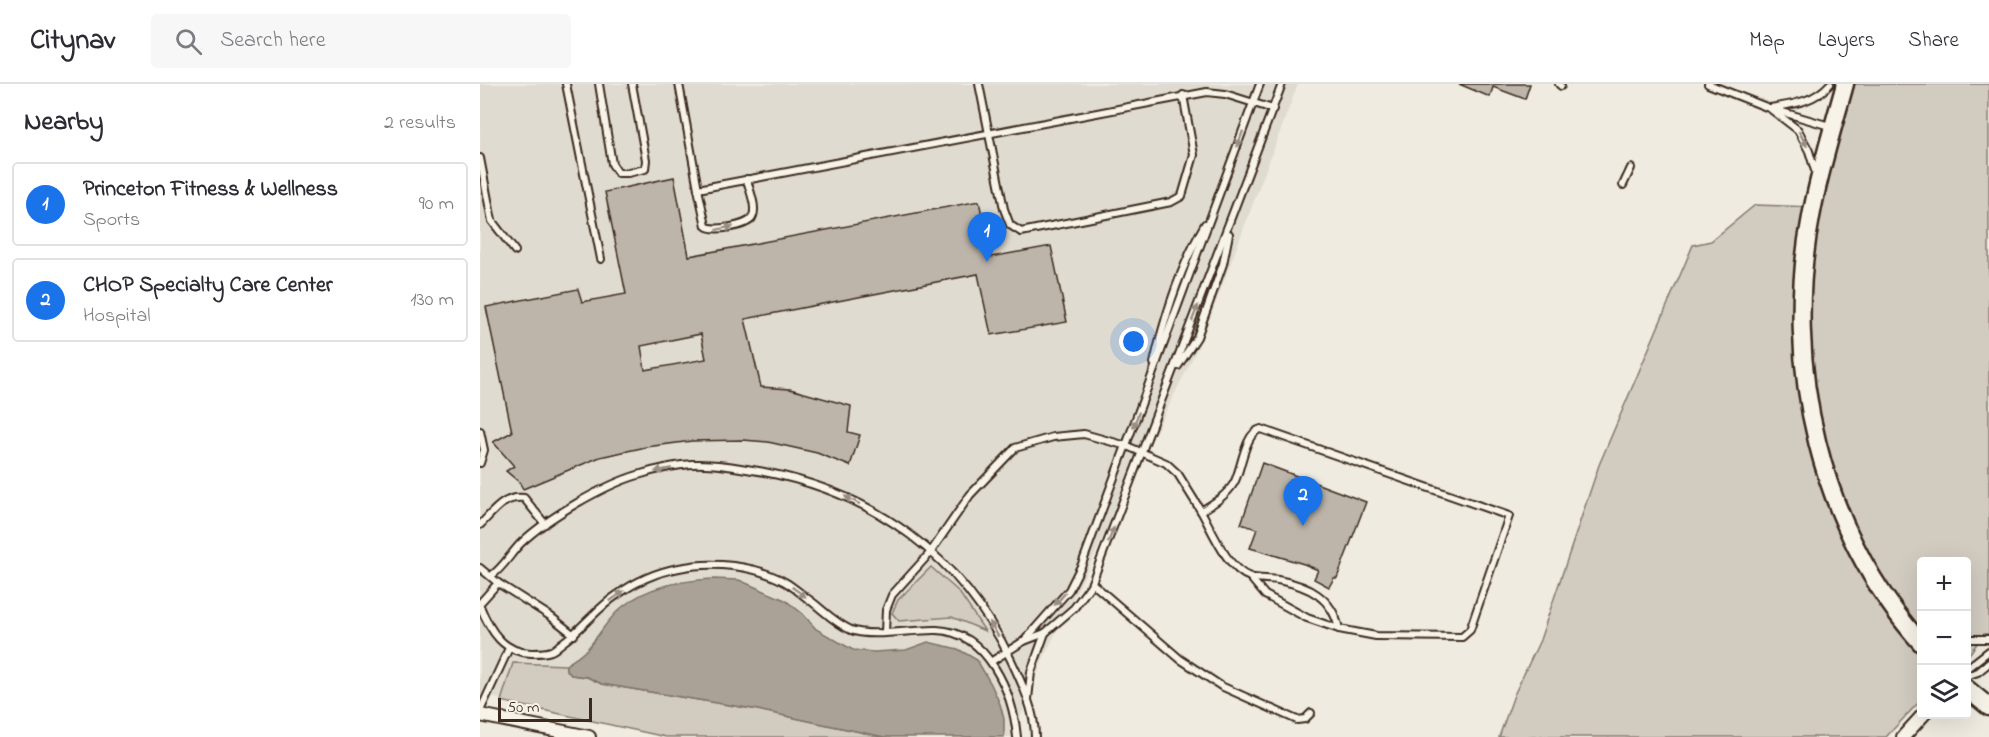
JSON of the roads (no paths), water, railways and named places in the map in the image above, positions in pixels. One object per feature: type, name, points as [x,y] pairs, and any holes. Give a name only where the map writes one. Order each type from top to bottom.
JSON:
[{"type":"street","points":[[1845,84],[1810,218],[1803,279],[1801,345],[1820,452],[1839,509],[1860,556],[1902,620],[1917,638]]},
{"type":"street","points":[[1971,692],[1989,706]]},
{"type":"street","points":[[480,713],[589,737]]},
{"type":"street","points":[[1903,737],[1919,719]]},
{"type":"lane","points":[[566,84],[601,259]]},
{"type":"lane","points":[[599,84],[612,164],[618,173],[645,169],[646,160],[632,84]]},
{"type":"lane","points":[[680,84],[706,226],[715,230],[747,223],[752,218],[753,206],[747,180]]},
{"type":"lane","points":[[979,84],[1004,209],[1010,225],[1021,232],[1171,202],[1182,196],[1194,155],[1183,95]]},
{"type":"lane","points":[[1214,84],[1215,92]]},
{"type":"lane","points":[[1024,641],[1069,590],[1078,572],[1260,84]]},
{"type":"lane","points":[[992,661],[1024,641],[1045,633],[1074,608],[1092,583],[1282,84]]},
{"type":"lane","points":[[1708,84],[1769,108],[1833,127]]},
{"type":"lane","points":[[1769,108],[1803,103],[1822,93],[1830,84]]},
{"type":"lane","points":[[698,189],[1183,95],[1215,92],[1273,109]]},
{"type":"lane","points":[[1769,108],[1798,130],[1809,151],[1819,182]]},
{"type":"lane","points":[[480,158],[492,220],[515,251]]},
{"type":"lane","points":[[1623,185],[1631,168]]},
{"type":"lane","points":[[885,632],[886,610],[892,595],[930,553],[970,495],[1015,448],[1053,437],[1084,434],[1126,446],[1166,463],[1178,474],[1230,561],[1250,577],[1265,595],[1306,618],[1339,629],[1376,636],[1462,637],[1470,630],[1509,516],[1261,429],[1255,430],[1250,438],[1234,482],[1224,495],[1201,511]]},
{"type":"lane","points":[[480,432],[484,450],[480,463]]},
{"type":"lane","points":[[491,576],[501,569],[521,544],[545,525],[603,488],[638,475],[691,464],[745,469],[794,478],[840,493],[898,524],[956,575],[992,623],[1007,652],[1028,700],[1035,737]]},
{"type":"lane","points":[[480,525],[502,502],[513,497],[524,498],[545,525]]},
{"type":"lane","points":[[498,583],[480,605],[491,629],[509,648],[518,653],[552,651],[574,635],[616,595],[649,576],[678,568],[714,564],[759,572],[785,582],[829,617],[853,630],[885,632],[938,630],[958,634],[992,661],[1008,698],[1017,737]]},
{"type":"lane","points":[[480,568],[574,635]]},
{"type":"lane","points":[[1250,577],[1278,580],[1295,585],[1325,600],[1335,613],[1339,629]]},
{"type":"lane","points":[[1092,583],[1180,659],[1221,686],[1297,720],[1305,719],[1311,713]]},
{"type":"lane","points":[[1902,620],[1917,626]]},
{"type":"lane","points":[[1028,700],[1031,672],[1045,633]]},
{"type":"lane","points":[[1971,639],[1989,639]]},
{"type":"lane","points":[[480,713],[509,648]]},
{"type":"lane","points":[[1971,665],[1989,651]]},
{"type":"lane","points":[[1971,674],[1989,663]]},
{"type":"place","name":"Princeton Fitness & Wellness","points":[[987,262]]},
{"type":"place","name":"CHOP Specialty Care Center","points":[[1303,526]]}]
